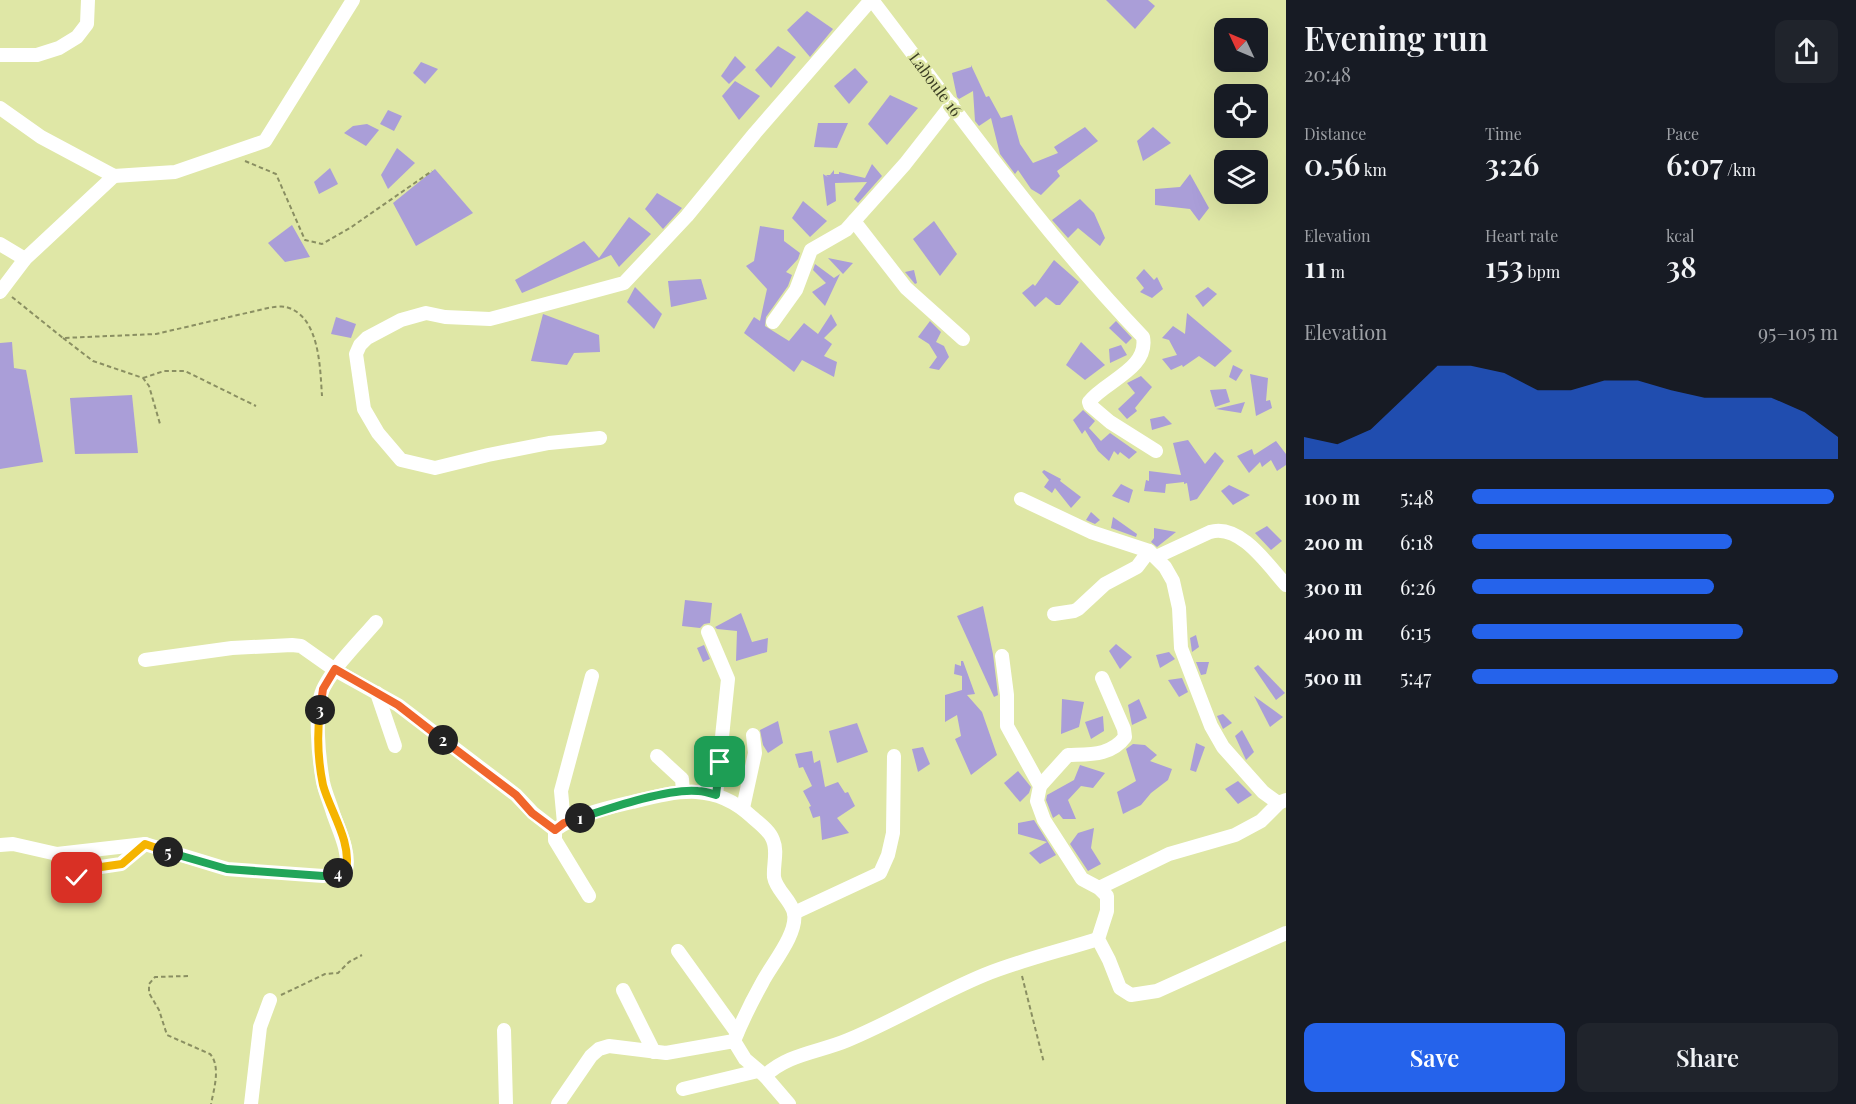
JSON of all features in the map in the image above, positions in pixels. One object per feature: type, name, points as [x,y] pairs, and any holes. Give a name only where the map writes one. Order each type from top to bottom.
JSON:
[{"type":"street","points":[[0,55],[37,55],[58,48],[77,37],[87,24],[88,0]]},
{"type":"street","points":[[0,108],[41,137],[114,176],[176,172],[265,141],[353,0]]},
{"type":"street","points":[[600,438],[489,454],[435,468],[401,460],[378,433],[364,409],[356,354],[360,345],[367,338],[401,320],[426,313],[445,317],[490,319],[624,283],[687,216],[755,133],[871,0]]},
{"type":"street","name":"Laboule 16","points":[[871,0],[952,104],[998,168],[1104,297],[1143,337],[1143,353],[1132,367],[1089,402],[1110,422],[1156,451]]},
{"type":"street","points":[[773,322],[796,290],[811,250],[846,230],[905,164],[952,104]]},
{"type":"street","points":[[2,291],[25,259],[114,176]]},
{"type":"street","points":[[854,221],[906,288],[963,339]]},
{"type":"street","points":[[0,244],[25,259]]},
{"type":"street","points":[[1021,500],[1091,532],[1153,554],[1173,581],[1179,608],[1182,648],[1211,726],[1223,747],[1263,792],[1283,801],[1261,821],[1234,835],[1169,854],[1099,888]]},
{"type":"street","points":[[1054,614],[1078,609],[1105,584],[1137,567],[1153,554],[1217,530],[1228,531],[1244,539],[1286,585]]},
{"type":"street","points":[[0,845],[13,844],[57,854],[145,844],[227,869],[323,876],[346,870],[348,861],[344,844],[323,784],[318,729],[323,689],[335,669],[376,622]]},
{"type":"street","points":[[708,632],[728,679],[716,795]]},
{"type":"street","points":[[145,660],[232,648],[301,646],[335,669],[398,705],[516,795],[532,813],[559,827],[615,807],[683,791],[698,790],[716,795],[743,808],[773,839],[776,850],[774,878],[794,913],[792,928],[786,943],[762,982],[735,1037]]},
{"type":"street","points":[[1002,656],[1007,694],[1007,726],[1040,786]]},
{"type":"street","points":[[589,896],[555,840],[559,827],[561,791],[592,676]]},
{"type":"street","points":[[1102,678],[1124,729],[1125,737],[1116,747],[1098,754],[1068,755],[1040,786],[1037,801],[1044,820],[1082,879],[1099,888],[1107,896],[1107,911],[1098,939],[1120,988],[1131,995],[1157,991],[1286,933]]},
{"type":"street","points":[[377,693],[395,746]]},
{"type":"street","points":[[743,808],[755,753],[753,735]]},
{"type":"street","points":[[657,756],[682,779],[683,791]]},
{"type":"street","points":[[794,913],[880,873],[888,855],[893,833],[894,756]]},
{"type":"street","points":[[77,878],[94,868],[122,864],[145,844]]},
{"type":"street","points":[[683,1089],[761,1074],[811,1051],[849,1040],[986,975],[1050,952],[1098,939]]},
{"type":"street","points":[[678,951],[735,1037],[745,1059],[789,1104]]},
{"type":"street","points":[[623,990],[654,1052]]},
{"type":"street","points":[[251,1104],[260,1027],[270,1000]]},
{"type":"street","points":[[504,1030],[506,1104]]},
{"type":"street","points":[[558,1104],[591,1056],[599,1049],[609,1046],[666,1053],[735,1037]]},
{"type":"path","points":[[227,154],[276,174],[305,240],[322,244],[350,228],[432,171]]},
{"type":"path","points":[[2,291],[93,362],[143,378],[149,386],[160,424]]},
{"type":"path","points":[[63,338],[156,334],[284,306],[297,311],[308,321],[320,358],[322,396]]},
{"type":"path","points":[[143,378],[164,371],[185,371],[256,406]]},
{"type":"path","points":[[270,1000],[325,974],[338,973],[349,962],[362,955]]},
{"type":"path","points":[[1020,964],[1044,1063]]},
{"type":"path","points":[[188,976],[155,977],[149,984],[149,993],[159,1010],[166,1035],[210,1054],[215,1059],[216,1071],[211,1104]]},
{"type":"building","points":[[1106,0],[1148,0],[1155,6],[1135,29]]},
{"type":"building","points":[[807,11],[833,29],[810,57],[787,30]]},
{"type":"building","points":[[778,46],[796,57],[771,88],[755,70]]},
{"type":"building","points":[[735,56],[746,67],[729,84],[721,76]]},
{"type":"building","points":[[421,62],[438,69],[425,84],[413,73]]},
{"type":"building","points":[[971,65],[986,97],[989,96],[1001,118],[1012,115],[1020,144],[1033,163],[1058,153],[1054,147],[1085,127],[1098,141],[1057,171],[1060,176],[1041,195],[1031,189],[1018,170],[1015,174],[1000,154],[991,118],[979,126],[975,121],[973,91],[959,99],[957,97],[952,73],[971,67]]},
{"type":"building","points":[[855,68],[868,82],[849,104],[834,86]]},
{"type":"building","points":[[735,81],[760,96],[739,120],[722,96]]},
{"type":"building","points":[[890,95],[918,108],[887,145],[868,124]]},
{"type":"building","points":[[388,110],[402,116],[394,131],[380,124]]},
{"type":"building","points":[[818,123],[848,123],[837,148],[814,147]]},
{"type":"building","points":[[367,124],[379,130],[366,146],[344,133],[353,126]]},
{"type":"building","points":[[1153,127],[1171,143],[1143,161],[1137,141]]},
{"type":"building","points":[[397,148],[415,163],[388,189],[381,175]]},
{"type":"building","points":[[872,164],[882,176],[858,203],[854,199],[867,182],[835,183],[836,201],[827,206],[823,174],[828,177],[826,175],[830,175],[834,170],[834,174],[839,174],[839,172],[865,178]]},
{"type":"building","points":[[330,168],[338,184],[319,194],[314,182]]},
{"type":"building","points":[[435,169],[473,213],[416,246],[393,203]]},
{"type":"building","points":[[1190,174],[1209,208],[1199,221],[1190,209],[1155,205],[1155,189],[1180,187]]},
{"type":"building","points":[[657,193],[682,208],[663,229],[645,209]]},
{"type":"building","points":[[1080,199],[1094,213],[1105,238],[1100,246],[1078,228],[1068,238],[1052,220]]},
{"type":"building","points":[[803,201],[827,221],[810,237],[792,218]]},
{"type":"building","points":[[629,217],[651,234],[619,267],[611,255],[522,293],[515,280],[584,241],[599,258]]},
{"type":"building","points":[[934,221],[957,254],[940,276],[913,239]]},
{"type":"building","points":[[292,225],[310,257],[285,262],[268,243]]},
{"type":"building","points":[[760,226],[784,230],[784,241],[800,253],[798,259],[786,272],[792,275],[788,286],[766,317],[765,326],[789,341],[804,323],[818,334],[831,314],[837,325],[824,338],[832,344],[824,356],[837,362],[834,377],[802,360],[794,372],[744,333],[754,317],[760,321],[767,289],[746,266],[754,261]]},
{"type":"building","points":[[828,258],[853,263],[843,274]]},
{"type":"building","points":[[1054,260],[1079,282],[1060,305],[1056,305],[1046,297],[1035,307],[1022,293],[1033,284],[1035,286]]},
{"type":"building","points":[[815,264],[834,278],[840,274],[825,306],[812,292],[826,283],[813,270]]},
{"type":"building","points":[[1144,269],[1154,280],[1157,277],[1163,289],[1152,298],[1140,292],[1144,288],[1136,278]]},
{"type":"building","points":[[914,270],[917,283],[915,284],[905,272]]},
{"type":"building","points":[[701,279],[707,299],[671,307],[668,281]]},
{"type":"building","points":[[635,287],[662,314],[654,329],[627,302]]},
{"type":"building","points":[[1208,287],[1217,294],[1203,307],[1195,296]]},
{"type":"building","points":[[1187,313],[1232,351],[1215,367],[1199,356],[1183,367],[1182,365],[1171,370],[1162,359],[1177,355],[1169,340],[1162,338],[1173,326],[1185,334]]},
{"type":"building","points":[[543,314],[599,335],[600,352],[574,353],[567,365],[531,361]]},
{"type":"building","points":[[336,317],[356,324],[351,338],[331,334]]},
{"type":"building","points":[[930,321],[941,332],[936,342],[944,346],[949,357],[939,370],[929,368],[937,357],[929,344],[918,337]]},
{"type":"building","points":[[1116,321],[1132,338],[1126,344],[1109,328]]},
{"type":"building","points":[[12,342],[14,368],[26,370],[43,462],[0,469],[0,343]]},
{"type":"building","points":[[1081,342],[1105,365],[1085,380],[1066,365]]},
{"type":"building","points":[[1121,345],[1127,355],[1110,363],[1109,349]]},
{"type":"building","points":[[1233,365],[1243,370],[1236,381],[1229,377]]},
{"type":"building","points":[[1250,374],[1268,378],[1266,401],[1270,400],[1272,408],[1256,416]]},
{"type":"building","points":[[1141,376],[1152,387],[1135,408],[1137,411],[1127,419],[1118,409],[1135,393],[1127,383]]},
{"type":"building","points":[[1226,389],[1230,402],[1215,407],[1210,390]]},
{"type":"building","points":[[132,395],[138,453],[75,454],[70,398]]},
{"type":"building","points":[[1245,402],[1241,413],[1216,409]]},
{"type":"building","points":[[1083,410],[1095,421],[1089,428],[1101,441],[1110,433],[1137,452],[1129,459],[1120,452],[1118,455],[1114,451],[1109,461],[1098,451],[1085,430],[1082,434],[1073,420]]},
{"type":"building","points":[[1164,416],[1172,424],[1152,430],[1150,419]]},
{"type":"building","points":[[1188,440],[1205,464],[1215,452],[1224,461],[1197,499],[1190,501],[1187,483],[1184,484],[1184,482],[1166,484],[1165,493],[1144,491],[1146,480],[1149,481],[1149,471],[1181,475],[1173,443]]},
{"type":"building","points":[[1276,441],[1286,454],[1286,465],[1277,471],[1271,460],[1262,467],[1260,462],[1249,473],[1237,456],[1252,449],[1254,455]]},
{"type":"building","points":[[1044,470],[1061,479],[1060,481],[1081,497],[1071,508],[1055,488],[1052,493],[1044,487],[1049,480],[1042,472]]},
{"type":"building","points":[[1121,484],[1133,490],[1129,503],[1112,496]]},
{"type":"building","points":[[1229,485],[1250,495],[1233,505],[1221,491]]},
{"type":"building","points":[[1091,512],[1100,520],[1095,524],[1086,520]]},
{"type":"building","points":[[1113,517],[1137,534],[1136,537],[1111,528]]},
{"type":"building","points":[[1267,526],[1282,541],[1271,550],[1255,533]]},
{"type":"building","points":[[1154,528],[1176,532],[1157,547],[1151,542],[1154,538]]},
{"type":"building","points":[[685,600],[712,603],[710,623],[700,628],[682,626]]},
{"type":"building","points":[[983,606],[993,654],[998,695],[994,697],[957,616]]},
{"type":"building","points":[[741,613],[752,642],[768,638],[767,652],[736,661],[737,631],[715,627]]},
{"type":"building","points":[[1196,635],[1199,647],[1192,652],[1190,638]]},
{"type":"building","points":[[1116,644],[1132,657],[1120,669],[1109,651]]},
{"type":"building","points":[[704,645],[710,659],[703,662],[697,648]]},
{"type":"building","points":[[1169,652],[1175,659],[1160,668],[1156,655]]},
{"type":"building","points":[[961,661],[963,661],[975,694],[967,695],[982,712],[997,755],[971,775],[955,739],[961,736],[957,715],[945,722],[945,695],[962,690],[962,676],[954,674],[955,664],[961,666]]},
{"type":"building","points":[[1196,662],[1209,662],[1206,674],[1201,675]]},
{"type":"building","points":[[1258,665],[1285,693],[1276,700],[1254,668]]},
{"type":"building","points":[[1182,678],[1188,692],[1179,697],[1168,680]]},
{"type":"building","points":[[1254,696],[1283,717],[1270,727]]},
{"type":"building","points":[[1062,699],[1084,702],[1079,727],[1061,734]]},
{"type":"building","points":[[1139,699],[1147,718],[1132,725],[1128,705]]},
{"type":"building","points":[[1223,714],[1232,723],[1223,729],[1217,716]]},
{"type":"building","points":[[1103,716],[1104,731],[1091,739],[1085,722]]},
{"type":"building","points":[[778,721],[783,743],[768,753],[763,745],[760,730]]},
{"type":"building","points":[[857,723],[868,752],[837,763],[829,731]]},
{"type":"building","points":[[1242,730],[1254,752],[1246,760],[1235,736]]},
{"type":"building","points":[[1196,743],[1205,747],[1196,772],[1190,770]]},
{"type":"building","points":[[1133,744],[1145,745],[1157,755],[1150,761],[1172,769],[1168,780],[1151,793],[1141,805],[1123,814],[1117,792],[1136,781],[1126,749]]},
{"type":"building","points":[[923,747],[930,764],[918,772],[912,749]]},
{"type":"building","points":[[812,751],[814,763],[820,760],[825,787],[838,782],[845,793],[848,792],[855,806],[837,818],[849,833],[822,840],[820,816],[813,818],[809,807],[811,806],[803,791],[812,786],[803,767],[799,768],[795,754]]},
{"type":"building","points":[[1080,765],[1105,773],[1093,788],[1081,786],[1068,800],[1076,819],[1063,819],[1059,814],[1053,818],[1046,800],[1047,795],[1074,780]]},
{"type":"building","points":[[1018,771],[1031,787],[1029,793],[1020,802],[1004,783]]},
{"type":"building","points":[[1238,781],[1252,795],[1238,804],[1225,789]]},
{"type":"building","points":[[1034,820],[1056,855],[1040,864],[1029,853],[1047,842],[1018,834],[1018,823]]},
{"type":"building","points":[[1094,828],[1091,848],[1101,864],[1088,871],[1070,844],[1078,833]]},
{"type":"route","points":[[77,878],[94,868],[122,864],[145,844],[227,869],[323,876],[346,870],[348,861],[323,784],[319,750],[318,729],[323,689],[335,669],[398,705],[516,795],[532,813],[555,830],[564,823],[669,793],[698,790],[716,795],[720,762]]}]
